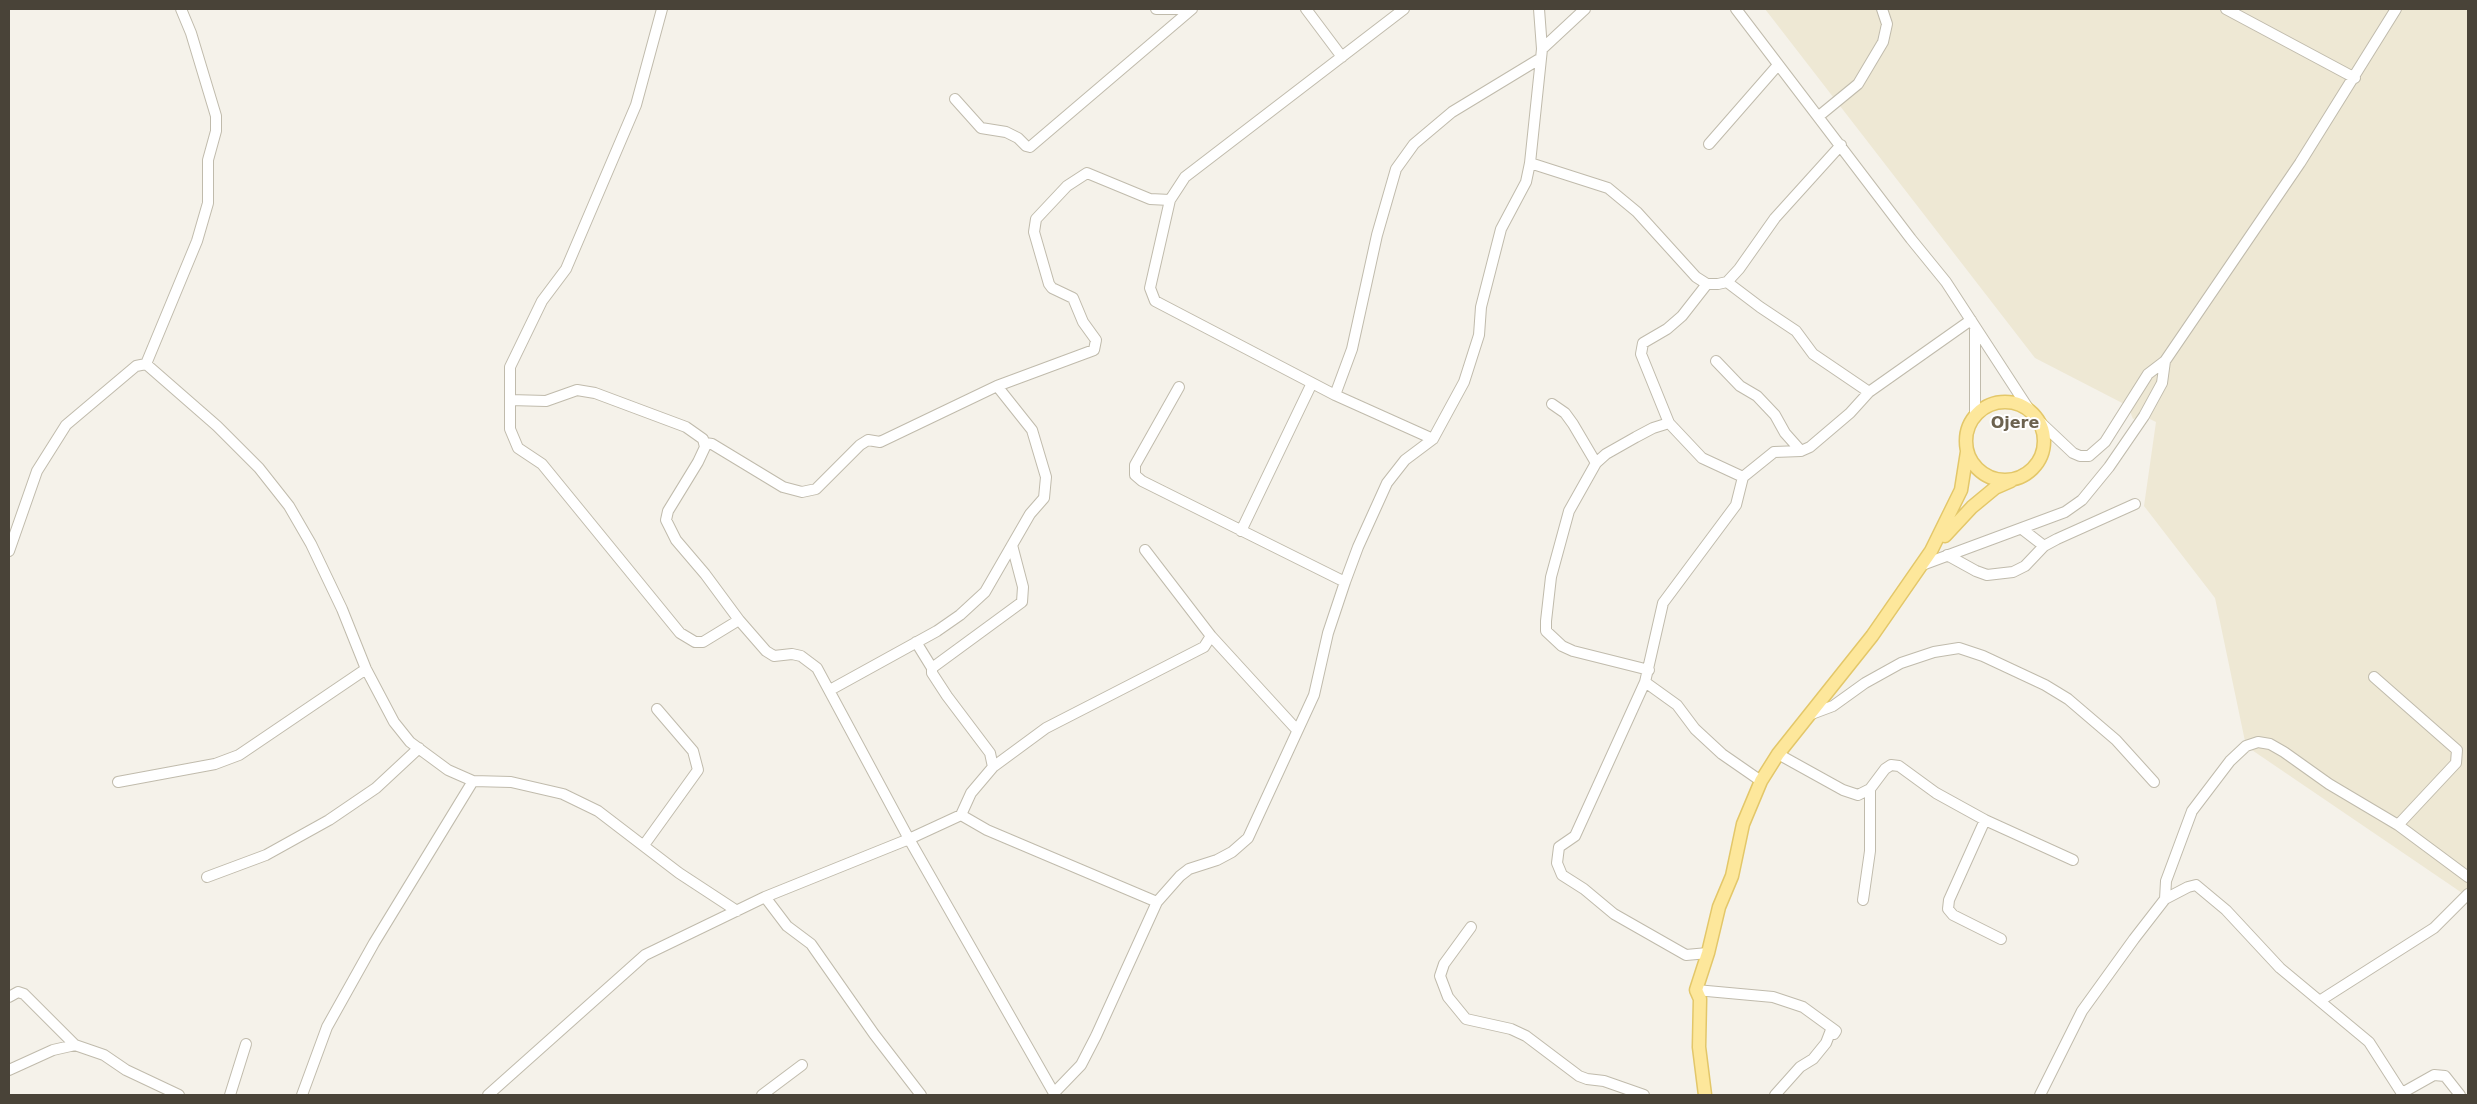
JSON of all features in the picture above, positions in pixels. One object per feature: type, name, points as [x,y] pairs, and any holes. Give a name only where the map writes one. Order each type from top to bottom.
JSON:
[{"type":"main road","points":[[1705,1095],[1699,1047],[1700,999],[1696,990],[1708,953],[1719,907],[1732,876],[1743,824],[1761,781],[1778,754],[1872,636],[1931,551],[1961,490],[1968,452],[1967,434],[1975,417],[1984,409],[2001,403],[2019,405],[2034,416],[2043,431],[2042,455],[2036,466],[2027,474],[1996,488],[1972,507],[1931,551]]},
{"type":"main road","points":[[1968,452],[1972,463],[1991,478],[2003,480],[2016,479]]},
{"type":"street","points":[[146,364],[197,241],[208,203],[208,160],[216,131],[216,116],[191,33],[181,9]]},
{"type":"street","points":[[662,9],[636,105],[566,269],[542,302],[510,367],[510,429],[518,448],[542,464],[680,633],[695,642],[703,642],[739,620]]},
{"type":"street","points":[[1156,9],[1187,9]]},
{"type":"street","points":[[955,99],[981,128],[1006,132],[1030,147],[1192,9]]},
{"type":"street","points":[[1306,9],[1342,56]]},
{"type":"street","points":[[1404,9],[1185,177],[1170,200],[1150,288],[1155,301],[1335,395],[1433,439]]},
{"type":"street","points":[[705,443],[698,462],[668,511],[666,520],[676,540],[766,651],[774,656],[792,654],[801,656],[817,668],[909,839],[1054,1094],[1085,1057],[1157,902],[1185,872],[1232,852],[1248,838],[1314,695],[1328,633],[1345,582],[1358,547],[1387,483],[1405,460],[1433,439],[1464,382],[1479,335],[1481,307],[1501,230],[1526,182],[1530,164],[1542,54],[1540,9]]},
{"type":"street","points":[[1335,395],[1352,349],[1377,235],[1396,169],[1414,144],[1452,112],[1542,54],[1585,9]]},
{"type":"street","points":[[1736,9],[1911,239],[1946,282],[2034,416],[2074,453],[2089,456],[2105,442],[2148,374],[2165,361],[2300,163],[2396,9]]},
{"type":"street","points":[[1819,116],[1858,84],[1883,42],[1887,24],[1882,9]]},
{"type":"street","points":[[2226,9],[2354,78]]},
{"type":"street","points":[[1709,144],[1778,65]]},
{"type":"street","points":[[1530,164],[1608,188],[1637,212],[1696,277],[1707,284],[1727,282],[1739,269],[1776,218],[1841,145]]},
{"type":"street","points":[[510,400],[546,401],[577,390],[595,393],[686,427],[705,443],[712,444],[782,488],[802,492],[816,489],[860,445],[868,440],[880,442],[997,386],[1094,350],[1096,340],[1084,322],[1073,298],[1052,288],[1034,232],[1036,219],[1067,186],[1086,173],[1150,199],[1170,200]]},
{"type":"street","points":[[1727,282],[1796,331],[1813,354],[1869,392]]},
{"type":"street","points":[[1707,284],[1682,316],[1667,329],[1648,338],[1640,347],[1665,417],[1669,423],[1702,458],[1743,477]]},
{"type":"street","points":[[1708,953],[1686,955],[1614,914],[1584,889],[1562,875],[1557,863],[1559,847],[1575,836],[1645,682],[1663,603],[1736,505],[1743,477],[1774,452],[1801,451],[1827,434],[1869,392],[1973,324]]},
{"type":"street","points":[[1973,324],[1975,417]]},
{"type":"street","points":[[1716,361],[1740,386],[1757,396],[1775,415],[1785,433],[1801,451]]},
{"type":"street","points":[[1922,565],[2064,512],[2082,500],[2098,481],[2144,416],[2162,383],[2165,361]]},
{"type":"street","points":[[9,550],[37,470],[66,425],[136,366],[146,364]]},
{"type":"street","points":[[146,364],[218,426],[259,468],[289,506],[311,544],[342,608],[366,669],[394,722],[419,748],[448,770],[473,781],[511,782],[563,794],[598,811],[680,873],[737,911]]},
{"type":"street","points":[[1241,531],[1312,383]]},
{"type":"street","points":[[830,690],[960,615],[985,592],[1030,514],[1044,498],[1046,476],[1032,430],[997,386]]},
{"type":"street","points":[[1179,388],[1135,465],[1135,475],[1142,481],[1345,582]]},
{"type":"street","points":[[1552,404],[1565,413],[1596,464]]},
{"type":"street","points":[[1649,670],[1573,651],[1553,640],[1546,631],[1551,577],[1559,542],[1569,511],[1596,464],[1606,454],[1636,437],[1653,428],[1669,423]]},
{"type":"street","points":[[1947,555],[1987,575],[2001,574],[2025,566],[2044,546],[2135,504]]},
{"type":"street","points":[[2022,529],[2044,546]]},
{"type":"street","points":[[932,668],[1022,602],[1023,587],[1012,545]]},
{"type":"street","points":[[1144,550],[1212,636],[1297,730]]},
{"type":"street","points":[[488,1095],[645,955],[678,937],[765,897],[909,839],[961,815],[971,794],[993,767],[1046,728],[1204,647],[1212,636]]},
{"type":"street","points":[[916,642],[932,668],[932,673],[990,753],[993,767]]},
{"type":"street","points":[[1809,715],[1833,706],[1865,683],[1901,663],[1934,652],[1959,648],[1983,656],[2045,685],[2068,699],[2116,740],[2154,782]]},
{"type":"street","points":[[118,782],[215,764],[239,755],[366,669]]},
{"type":"street","points":[[2374,677],[2457,750],[2456,763],[2398,825]]},
{"type":"street","points":[[1645,682],[1677,705],[1695,729],[1714,748],[1761,781]]},
{"type":"street","points":[[644,845],[698,770],[693,751],[656,709]]},
{"type":"street","points":[[2165,900],[2166,881],[2192,811],[2230,762],[2246,746],[2258,742],[2270,744],[2284,752],[2322,779],[2398,825],[2468,877]]},
{"type":"street","points":[[207,877],[266,854],[329,820],[376,788],[419,748]]},
{"type":"street","points":[[1778,754],[1843,790],[1858,795],[1870,789],[1884,769],[1891,765],[1899,766],[1936,793],[1984,820],[2073,860]]},
{"type":"street","points":[[302,1095],[327,1027],[374,942],[473,781]]},
{"type":"street","points":[[1862,900],[1870,851],[1870,789]]},
{"type":"street","points":[[961,815],[987,830],[1157,902]]},
{"type":"street","points":[[1984,820],[1950,900],[1948,909],[1953,915],[2002,939]]},
{"type":"street","points":[[2040,1095],[2082,1011],[2165,900],[2188,886],[2196,885],[2226,910],[2280,968],[2321,1000],[2369,1042],[2403,1094],[2434,1075],[2445,1076],[2460,1095]]},
{"type":"street","points":[[2321,1000],[2434,928],[2468,894]]},
{"type":"street","points":[[765,897],[786,926],[811,944],[874,1034],[921,1095]]},
{"type":"street","points":[[1471,927],[1444,964],[1440,976],[1448,997],[1466,1019],[1511,1029],[1526,1036],[1578,1076],[1604,1081],[1644,1095]]},
{"type":"street","points":[[1696,990],[1773,997],[1803,1007],[1836,1031],[1834,1034],[1831,1030],[1826,1043],[1814,1059],[1800,1067],[1776,1095]]},
{"type":"street","points":[[9,997],[18,992],[24,994],[75,1045],[104,1055],[126,1070],[179,1095]]},
{"type":"street","points":[[230,1095],[246,1044]]},
{"type":"street","points":[[9,1070],[53,1050],[75,1045]]},
{"type":"street","points":[[762,1095],[802,1065]]},
{"type":"shaded area","points":[[1765,9],[2468,9],[2468,897],[2246,746],[2215,598],[2144,506],[2156,422],[2144,416],[2133,419],[2128,406],[2035,358]]},
{"type":"district","name":"Ojere","points":[[2015,424]]}]
